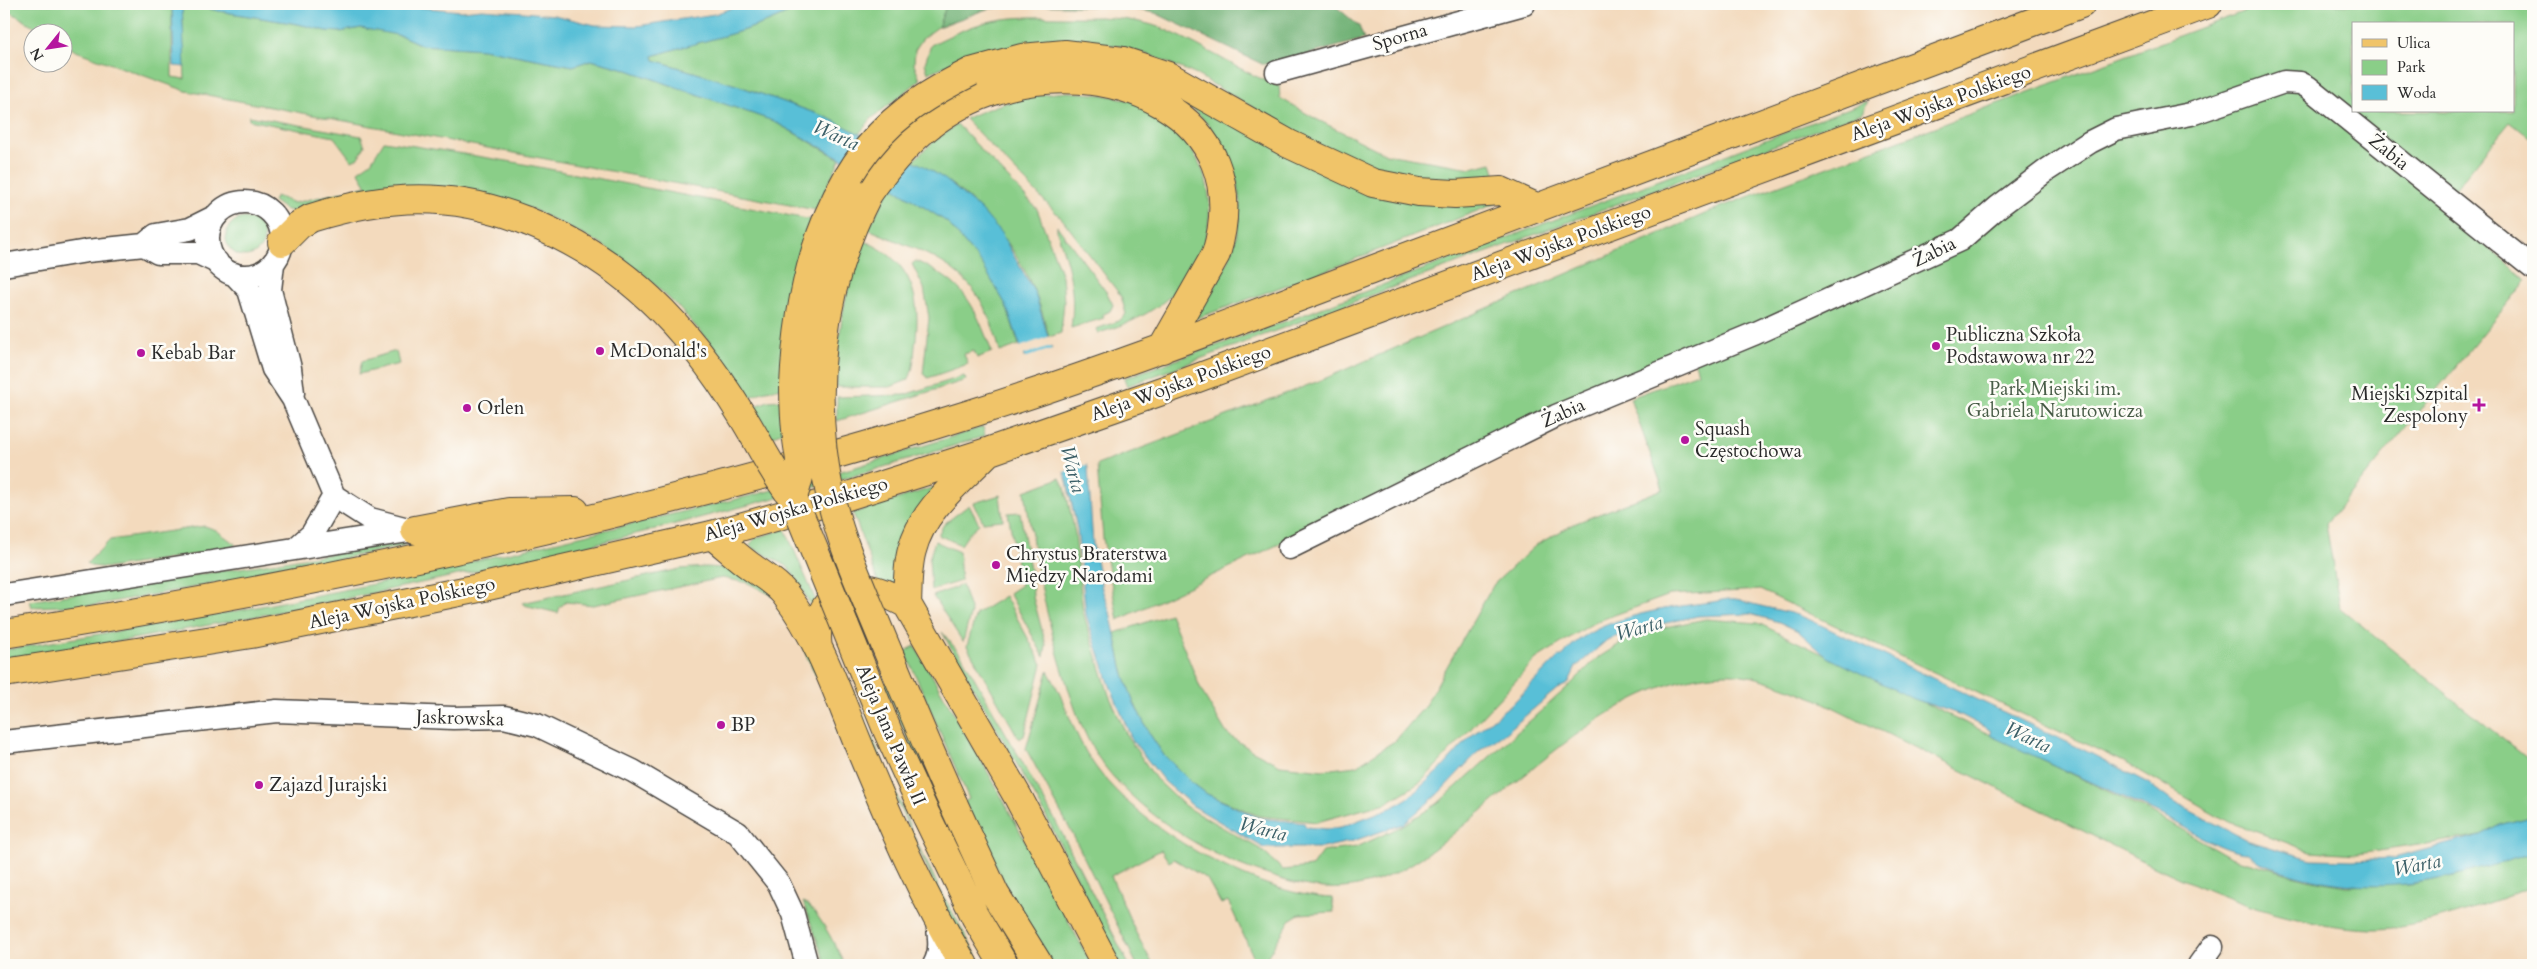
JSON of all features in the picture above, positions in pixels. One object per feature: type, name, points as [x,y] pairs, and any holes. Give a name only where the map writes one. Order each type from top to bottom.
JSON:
[{"type":"main road","name":"Aleja Wojska Polskiego","points":[[4,634],[124,616],[253,591],[629,510],[765,476],[976,412],[1162,349],[1816,101],[2081,4]]},
{"type":"main road","name":"Aleja Wojska Polskiego","points":[[4,674],[251,634],[480,588],[712,535],[835,500],[990,451],[1133,402],[2208,4]]},
{"type":"main road","points":[[793,498],[800,469],[794,395],[796,360],[808,279],[822,232],[853,170],[875,141],[906,111],[938,89],[971,72],[1022,58],[1065,54],[1123,61],[1168,76],[1289,144],[1373,183],[1419,192],[1455,194],[1501,191],[1538,208]]},
{"type":"main road","points":[[1038,965],[995,894],[952,803],[852,565],[837,521],[831,499],[822,439],[820,404],[821,358],[833,285],[842,254],[868,194],[897,153],[912,138],[954,109],[990,92],[1028,82],[1071,79],[1101,81],[1131,89],[1158,100],[1182,118],[1201,139],[1210,154],[1222,193],[1224,208],[1221,239],[1210,268],[1191,296],[1162,349]]},
{"type":"main road","name":"Aleja Jana Pawła II","points":[[278,253],[299,225],[311,218],[407,198],[446,200],[477,205],[555,232],[598,256],[642,290],[672,319],[707,362],[741,414],[776,478],[793,498],[888,732],[975,916],[1004,965]]},
{"type":"main road","points":[[990,451],[942,499],[919,531],[912,549],[908,570],[907,604],[1018,797],[1106,965]]},
{"type":"main road","points":[[415,530],[509,512],[629,510]]},
{"type":"main road","points":[[712,535],[784,593],[800,615],[818,648]]},
{"type":"main road","points":[[818,648],[816,638],[818,618],[830,601],[838,595],[858,588],[870,588],[907,604]]},
{"type":"main road","name":"Aleja Jana Pawła II","points":[[818,648],[882,804],[937,917],[964,965]]},
{"type":"street","name":"Sporna","points":[[1277,72],[1524,4]]},
{"type":"street","name":"Żabia","points":[[1289,548],[1389,501],[1485,449],[1556,416],[1756,334],[1960,240],[1998,207],[2047,170],[2090,142],[2116,129],[2191,114],[2284,82],[2300,83],[2308,87],[2533,268]]},
{"type":"street","points":[[144,246],[156,235],[190,230],[235,203],[259,204],[269,210],[277,219],[278,253],[270,290],[290,368],[293,399]]},
{"type":"street","points":[[216,216],[209,234],[211,253],[249,290],[273,369],[293,399],[334,496],[370,519],[415,530]]},
{"type":"street","points":[[4,265],[87,251],[144,246],[158,253],[198,253],[225,268],[255,274],[278,253]]},
{"type":"street","points":[[295,549],[312,534],[334,496]]},
{"type":"street","points":[[4,595],[415,530]]},
{"type":"street","name":"Jaskrowska","points":[[4,742],[277,711],[453,718],[504,717],[538,725],[634,771],[738,833],[779,884],[793,914],[807,965]]},
{"type":"street","points":[[934,965],[940,939],[937,917]]},
{"type":"green space","points":[[4,4],[172,4],[172,77],[185,79],[182,4],[192,4],[218,11],[298,24],[327,31],[340,32],[361,28],[375,30],[402,36],[421,45],[483,49],[573,66],[591,60],[622,68],[773,121],[840,159],[816,210],[186,91],[72,49],[72,22],[27,22],[4,8]]},
{"type":"green space","points":[[805,4],[947,4],[938,27],[923,38],[915,50],[914,64],[920,80],[871,119],[859,134],[826,117],[736,85],[654,60],[653,56],[768,22]]},
{"type":"green space","points":[[947,4],[1333,4],[1359,26],[1364,39],[1277,63],[1262,64],[1155,13],[1122,7],[1018,5],[987,9],[938,27]]},
{"type":"green space","name":"Park Miejski im. Gabriela Narutowicza","points":[[2264,4],[2533,4],[2533,140],[2510,122],[2454,190],[2442,209],[2527,280],[2326,524],[2340,608],[2533,763],[2533,816],[2500,825],[2481,835],[2459,839],[2358,854],[2310,851],[2229,822],[2126,763],[1760,590],[1670,595],[1595,622],[1536,659],[1421,782],[1386,803],[1317,822],[1259,816],[1207,794],[1191,782],[1163,754],[1149,733],[1133,701],[1123,671],[1115,633],[1170,614],[1202,692],[1227,734],[1251,750],[1280,765],[1323,770],[1356,766],[1396,740],[1424,707],[1494,584],[1536,545],[1576,523],[1663,489],[1630,398],[1698,373],[1691,350],[1118,620],[1103,538],[1097,465],[1319,381],[1721,207]]},
{"type":"green space","points":[[1027,17],[1100,17],[1143,23],[1182,37],[1251,74],[1279,86],[1280,98],[1316,119],[1386,154],[1471,168],[1492,163],[1498,181],[1428,184],[1367,168],[1307,139],[1197,75],[1152,56],[1119,46],[1083,41],[1054,42],[982,56],[980,52],[928,73],[925,63],[931,45],[985,23]]},
{"type":"green space","points":[[1068,92],[1120,98],[1140,104],[1163,119],[1185,141],[1194,154],[1205,177],[1209,194],[1209,219],[1205,241],[1197,261],[1186,279],[1173,294],[1157,307],[1139,318],[1098,333],[1096,329],[1119,321],[1126,314],[1121,296],[1063,220],[965,119],[1015,100]]},
{"type":"green space","points":[[1178,96],[1335,177],[1505,200],[1335,267],[1184,323],[1199,307],[1219,278],[1231,252],[1238,227],[1240,203],[1236,179],[1228,156],[1216,135],[1199,115]]},
{"type":"green space","points":[[1868,101],[1862,113],[1127,386],[1124,378],[1295,318]]},
{"type":"green space","points":[[249,116],[361,136],[365,146],[358,158],[352,161],[334,137],[249,120]]},
{"type":"green space","points":[[957,124],[1037,209],[1062,276],[1064,302],[1061,333],[1049,337],[1037,298],[1025,272],[1001,233],[970,199],[933,172],[913,161],[934,141]]},
{"type":"green space","points":[[384,141],[513,162],[812,220],[803,251],[781,388],[762,392],[748,398],[708,340],[678,307],[640,271],[599,243],[530,208],[294,212],[284,209],[273,201],[276,196],[294,203],[367,186],[358,171],[371,162]]},
{"type":"green space","points":[[891,186],[947,222],[982,264],[1006,305],[1019,345],[1000,352],[992,324],[981,302],[969,284],[954,271],[937,259],[917,249],[868,229]]},
{"type":"green space","points":[[245,218],[259,223],[264,237],[259,251],[245,256],[231,251],[226,237],[231,223]]},
{"type":"green space","points":[[1057,226],[1107,293],[1113,305],[1110,311],[1102,315],[1104,318],[1071,328],[1072,290]]},
{"type":"green space","points":[[864,241],[880,249],[893,259],[903,270],[910,283],[915,297],[917,312],[913,368],[908,380],[890,387],[837,387],[838,350],[843,313],[857,258]]},
{"type":"green space","points":[[916,261],[947,278],[966,297],[979,320],[992,352],[977,358],[974,351],[964,354],[968,364],[928,378],[923,374],[929,318],[924,288],[912,264]]},
{"type":"green space","points":[[396,351],[399,364],[359,374],[362,361]]},
{"type":"green space","points":[[964,376],[966,380],[837,421],[837,397],[904,395]]},
{"type":"green space","points":[[781,400],[783,432],[771,437],[754,407],[768,401]]},
{"type":"green space","points":[[983,427],[985,436],[865,473],[621,538],[375,593],[128,640],[4,661],[4,650],[226,613],[389,581],[758,494],[856,467]]},
{"type":"green space","points":[[1060,478],[1065,488],[1075,533],[1083,612],[1109,695],[1127,736],[1156,779],[1185,806],[1260,849],[1283,870],[1311,867],[1322,852],[1357,847],[1400,827],[1437,804],[1570,685],[1596,659],[1623,642],[1660,628],[1706,619],[1758,623],[2153,813],[2230,857],[2306,879],[2346,886],[2410,884],[2449,877],[2533,853],[2533,887],[2454,914],[2391,928],[2372,929],[2330,925],[2289,917],[2210,891],[2172,874],[1814,698],[1758,678],[1734,674],[1688,679],[1653,690],[1620,706],[1558,748],[1439,845],[1415,862],[1390,876],[1359,886],[1342,888],[1327,888],[1296,883],[1248,868],[1185,837],[1145,808],[1127,792],[1098,757],[1083,730],[1052,634],[1032,539],[1025,491]]},
{"type":"green space","points":[[941,485],[899,585],[878,582],[853,513]]},
{"type":"green space","points":[[1000,495],[1003,520],[983,522],[974,503]]},
{"type":"green space","points":[[969,505],[979,524],[970,532],[961,545],[938,535],[944,524]]},
{"type":"green space","points":[[1020,512],[1033,597],[1046,645],[1044,657],[1009,593],[1021,585],[1008,513]]},
{"type":"green space","points":[[205,526],[216,530],[235,544],[235,548],[109,568],[90,566],[87,563],[110,540]]},
{"type":"green space","points":[[785,529],[819,608],[813,609],[787,566],[751,547],[750,544],[756,538]]},
{"type":"green space","points":[[935,541],[959,552],[961,581],[931,590],[929,559]]},
{"type":"green space","points":[[405,542],[404,546],[246,578],[94,605],[32,607],[30,601]]},
{"type":"green space","points":[[705,567],[743,571],[755,575],[778,593],[795,619],[818,675],[816,676],[787,614],[775,597],[748,583],[722,578],[593,605],[566,602],[560,607],[558,613],[522,603],[680,569]]},
{"type":"green space","points":[[962,585],[971,612],[963,642],[933,596]]},
{"type":"green space","points":[[1005,596],[1042,664],[1024,736],[1019,739],[967,646],[976,614]]},
{"type":"green space","points":[[942,632],[962,656],[1055,820],[1129,965],[1121,965],[1044,812]]},
{"type":"green space","points":[[915,646],[994,783],[1092,965],[1050,965],[1021,916],[964,802],[969,799],[905,651]]},
{"type":"green space","points":[[1048,671],[1093,763],[1112,787],[1138,811],[1167,833],[1234,871],[1268,885],[1301,894],[1332,898],[1334,912],[1299,914],[1291,919],[1262,965],[1257,965],[1228,901],[1221,904],[1207,879],[1174,859],[1169,862],[1161,850],[1111,876],[1135,931],[1153,965],[1137,965],[1071,831],[1026,749]]},
{"type":"green space","points":[[889,681],[1024,965],[1018,965],[978,897],[884,684]]},
{"type":"green space","points":[[849,683],[917,843],[944,897],[982,965],[976,965],[955,929],[844,686]]},
{"type":"green space","points":[[803,902],[809,906],[821,921],[845,965],[826,965]]},
{"type":"water","points":[[172,4],[182,4],[185,67],[174,66]]},
{"type":"water","name":"Warta","points":[[192,4],[380,4],[462,11],[482,9],[554,15],[595,25],[637,26],[715,14],[742,4],[805,4],[767,22],[653,56],[654,60],[736,85],[826,117],[924,166],[946,180],[981,210],[1001,233],[1035,293],[1088,468],[1093,545],[1123,671],[1133,701],[1149,733],[1163,754],[1191,782],[1207,794],[1259,818],[1304,823],[1306,827],[1327,829],[1341,827],[1393,807],[1408,798],[1445,765],[1471,736],[1515,701],[1558,657],[1562,657],[1574,644],[1590,633],[1610,624],[1652,611],[1726,599],[1739,599],[1808,619],[2090,753],[2148,783],[2173,802],[2249,841],[2311,859],[2353,860],[2394,858],[2481,835],[2500,825],[2533,816],[2533,853],[2442,878],[2383,886],[2322,881],[2278,870],[2262,864],[2249,853],[2226,849],[2158,813],[1991,736],[1990,730],[1961,715],[1914,699],[1827,657],[1798,631],[1779,622],[1750,614],[1698,616],[1634,630],[1607,640],[1576,667],[1568,684],[1557,689],[1504,734],[1479,751],[1437,795],[1403,824],[1353,841],[1322,848],[1264,848],[1193,806],[1164,781],[1132,740],[1109,683],[1086,615],[1077,529],[1067,481],[1006,305],[982,264],[947,222],[891,186],[773,121],[622,68],[591,60],[573,66],[483,49],[422,45],[402,36],[361,28],[340,32],[327,31],[298,24],[218,11]]},
{"type":"pier","points":[[1051,336],[1054,345],[1020,356],[1017,348]]},
{"type":"pier","points":[[1055,348],[1089,464],[1061,473],[1021,359]]},
{"type":"place","name":"Publiczna Szkoła Podstawowa nr 22","points":[[1936,346]]},
{"type":"place","name":"McDonald's","points":[[600,351]]},
{"type":"place","name":"Kebab Bar","points":[[141,353]]},
{"type":"place","name":"Miejski Szpital Zespolony","points":[[2479,405]]},
{"type":"place","name":"Orlen","points":[[467,408]]},
{"type":"place","name":"Squash Częstochowa","points":[[1685,440]]},
{"type":"place","name":"Chrystus Braterstwa Między Narodami","points":[[996,565]]},
{"type":"place","name":"BP","points":[[721,725]]},
{"type":"place","name":"Zajazd Jurajski","points":[[259,785]]}]
